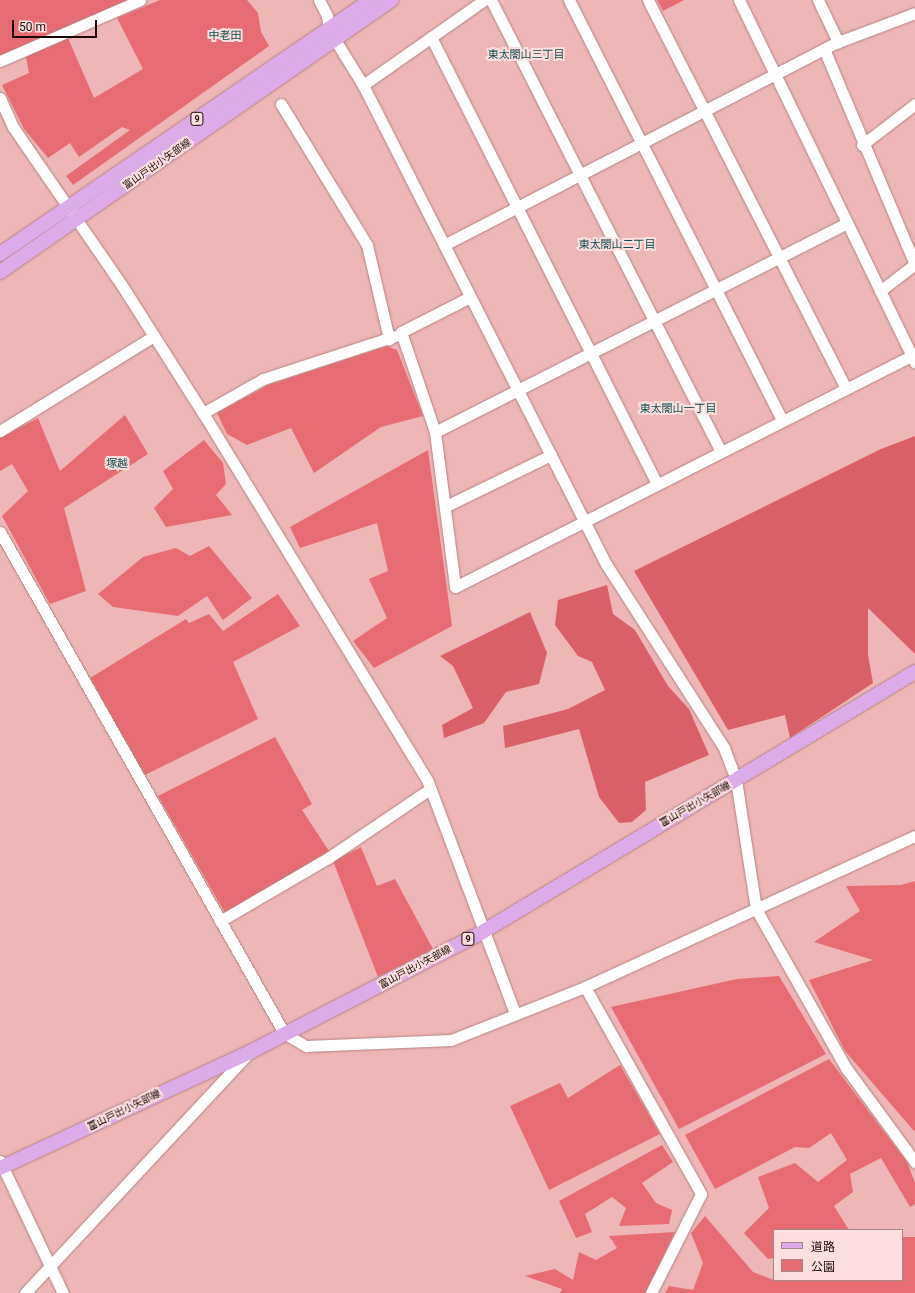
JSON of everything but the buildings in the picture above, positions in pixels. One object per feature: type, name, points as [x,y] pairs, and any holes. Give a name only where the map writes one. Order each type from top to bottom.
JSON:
[{"type":"main road","name":"富山戸出小矢部線","points":[[0,272],[332,35],[371,0]]},
{"type":"main road","name":"富山戸出小矢部線","points":[[0,254],[66,208],[332,35],[392,0]]},
{"type":"main road","name":"富山戸出小矢部線","points":[[1,1165],[250,1052],[484,930],[915,672]]},
{"type":"street","points":[[0,61],[140,0]]},
{"type":"street","points":[[319,0],[327,16],[332,35],[363,85],[606,564],[724,748],[736,780],[756,910],[846,1068],[915,1162]]},
{"type":"street","points":[[363,85],[484,0]]},
{"type":"street","points":[[491,0],[720,452]]},
{"type":"street","points":[[569,0],[783,420]]},
{"type":"street","points":[[648,0],[846,388]]},
{"type":"street","points":[[401,332],[435,432],[446,506],[455,587],[846,388],[913,359],[739,0]]},
{"type":"street","points":[[818,0],[838,42]]},
{"type":"street","points":[[444,245],[838,42],[915,13]]},
{"type":"street","points":[[431,37],[657,484]]},
{"type":"street","points":[[824,49],[862,145],[915,264],[880,291]]},
{"type":"street","points":[[0,98],[13,127],[66,208],[76,219],[154,336],[203,413],[430,789],[515,1014]]},
{"type":"street","points":[[281,104],[367,245],[389,339]]},
{"type":"street","points":[[862,145],[915,104]]},
{"type":"street","points":[[435,432],[847,223]]},
{"type":"street","points":[[203,413],[263,379],[389,339],[470,297]]},
{"type":"street","points":[[0,431],[154,336]]},
{"type":"street","points":[[446,506],[551,455]]},
{"type":"street","points":[[0,532],[284,1033],[306,1046],[451,1040],[585,987],[915,836]]},
{"type":"street","points":[[220,921],[328,858],[430,789]]},
{"type":"street","points":[[585,987],[702,1194],[651,1293]]},
{"type":"street","points":[[25,1293],[51,1268],[250,1052]]},
{"type":"street","points":[[1,1165],[63,1293]]},
{"type":"green space","points":[[0,0],[128,0],[0,56]]},
{"type":"green space","points":[[160,0],[247,0],[258,13],[261,32],[269,46],[73,185],[66,176],[130,130],[122,127],[79,157],[70,143],[48,158],[24,129],[2,85],[29,73],[26,57],[68,38],[94,98],[143,69],[117,18]]},
{"type":"green space","points":[[657,0],[684,0],[663,11]]},
{"type":"green space","points":[[387,346],[397,350],[423,416],[381,427],[314,473],[291,428],[247,445],[227,434],[217,413],[268,385]]},
{"type":"green space","points":[[125,415],[148,454],[64,508],[86,591],[50,604],[2,516],[28,491],[12,464],[0,471],[0,438],[38,418],[60,471]]},
{"type":"green space","points":[[204,440],[223,463],[226,484],[216,495],[232,515],[166,527],[154,508],[173,489],[163,471]]},
{"type":"green space","points":[[428,450],[452,626],[374,668],[353,641],[387,618],[369,579],[388,571],[377,523],[300,548],[290,527]]},
{"type":"green space","points":[[209,546],[252,598],[223,620],[207,596],[178,616],[113,607],[98,594],[143,557],[176,548],[190,556]]},
{"type":"green space","points":[[278,594],[300,626],[233,662],[258,719],[145,775],[90,678],[186,619],[189,623],[209,614],[223,631]]},
{"type":"green space","points":[[275,737],[312,804],[302,810],[329,851],[225,913],[158,796]]},
{"type":"green space","points":[[361,847],[377,886],[395,879],[433,949],[378,977],[333,861]]},
{"type":"green space","points":[[915,881],[914,1131],[845,1051],[809,980],[873,960],[814,942],[860,911],[846,886],[901,885]]},
{"type":"green space","points":[[779,976],[826,1054],[679,1129],[611,1007],[737,979]]},
{"type":"green space","points":[[829,1059],[907,1162],[915,1183],[915,1204],[910,1207],[881,1158],[850,1174],[853,1192],[834,1206],[848,1229],[773,1229],[773,1258],[768,1259],[744,1233],[769,1208],[758,1177],[795,1163],[818,1182],[847,1160],[831,1133],[809,1148],[795,1147],[715,1189],[685,1135]]},
{"type":"green space","points":[[620,1065],[660,1134],[549,1190],[510,1106],[560,1083],[568,1098]]},
{"type":"green space","points":[[662,1145],[673,1162],[642,1183],[656,1203],[672,1210],[669,1224],[619,1226],[626,1208],[612,1197],[585,1214],[592,1232],[576,1238],[559,1201]]},
{"type":"green space","points":[[705,1216],[753,1272],[773,1280],[773,1281],[903,1281],[903,1237],[915,1237],[915,1293],[665,1293],[669,1286],[693,1290],[703,1263],[691,1233]]},
{"type":"green space","points":[[675,1232],[645,1293],[560,1293],[562,1289],[525,1276],[555,1269],[573,1280],[579,1252],[596,1260],[617,1248],[609,1236]]},
{"type":"shaded area","points":[[915,436],[915,654],[868,608],[868,655],[873,683],[790,738],[785,715],[728,730],[634,571],[881,449]]},
{"type":"shaded area","points":[[607,585],[613,614],[635,630],[668,686],[689,709],[709,755],[645,782],[646,810],[632,822],[619,823],[599,797],[579,729],[505,748],[503,726],[568,709],[605,690],[592,662],[578,656],[555,625],[558,600]]},
{"type":"shaded area","points":[[530,612],[547,653],[539,684],[506,692],[484,723],[444,738],[442,725],[473,708],[453,666],[440,656]]},
{"type":"district","name":"中老田","points":[[225,36]]},
{"type":"district","name":"東太閤山三丁目","points":[[526,55]]},
{"type":"district","name":"東太閤山二丁目","points":[[617,245]]},
{"type":"district","name":"東太閤山一丁目","points":[[678,409]]},
{"type":"district","name":"塚越","points":[[117,464]]}]
